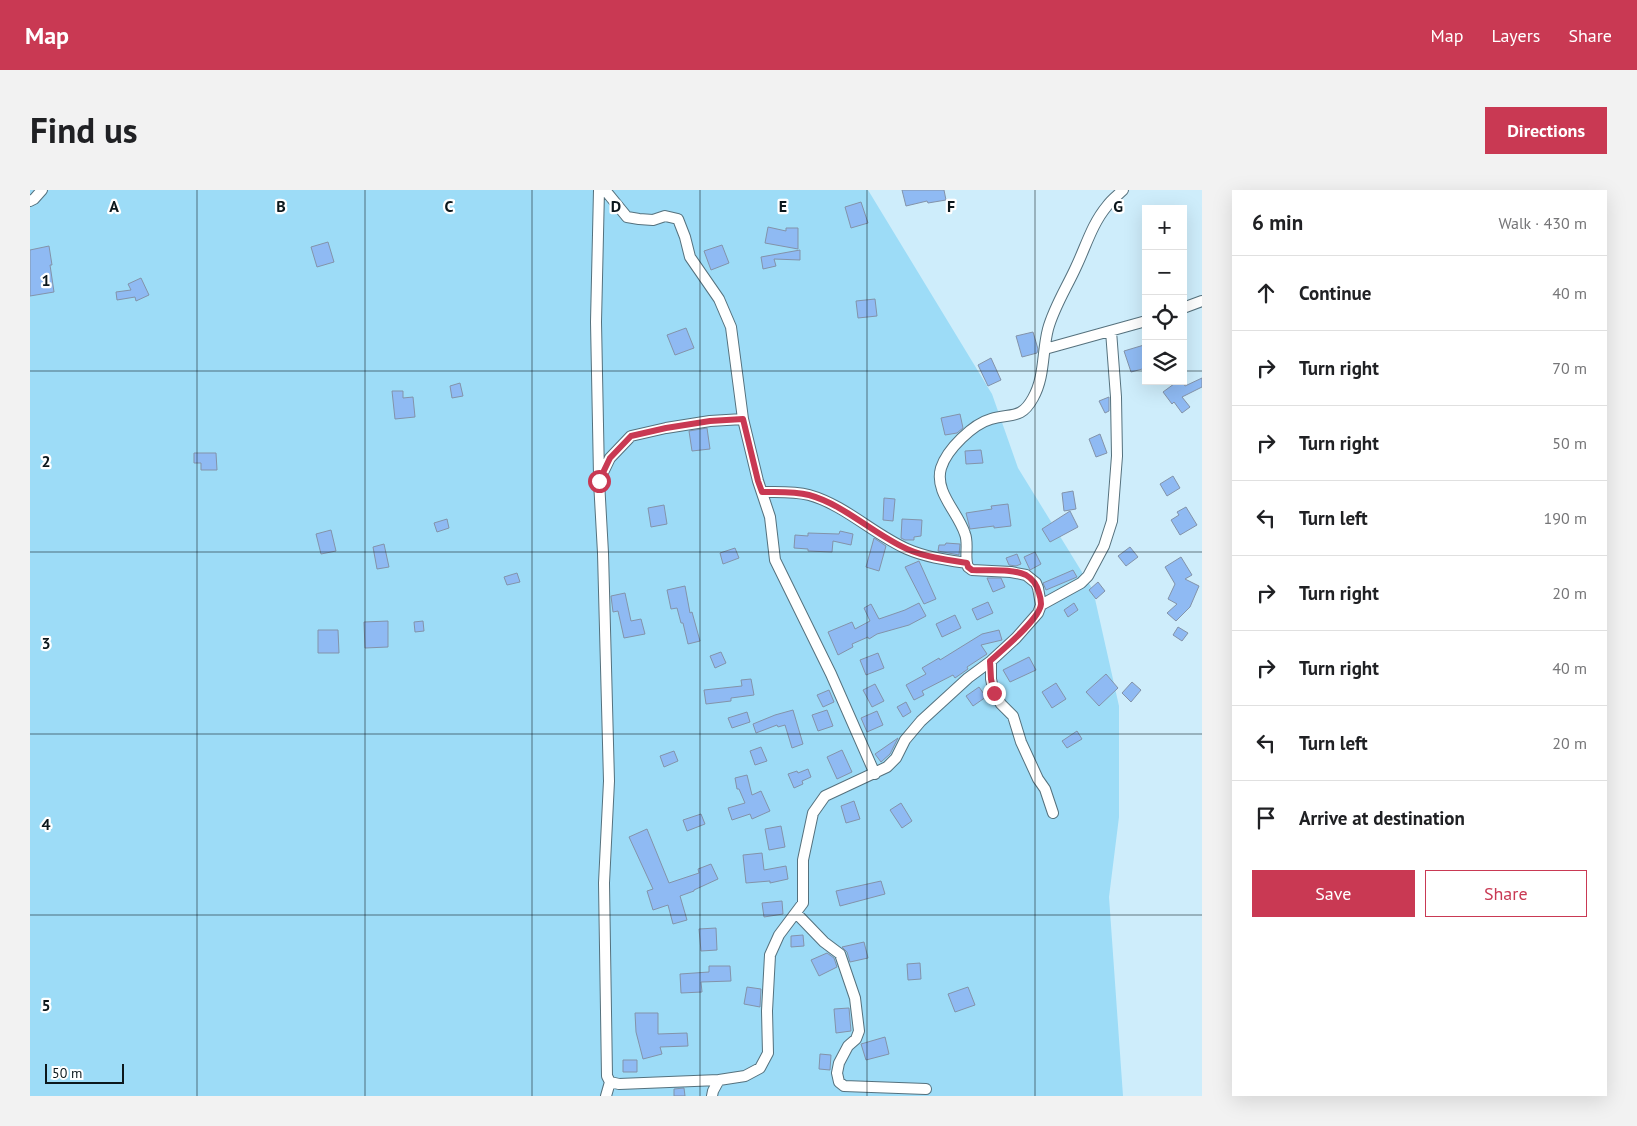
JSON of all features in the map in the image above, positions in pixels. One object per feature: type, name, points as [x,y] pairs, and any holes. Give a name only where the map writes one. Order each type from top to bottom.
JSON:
[{"type":"street","points":[[30,200],[34,199],[42,190]]},
{"type":"street","points":[[600,190],[596,322],[599,481],[603,548],[609,781],[604,883],[607,1076],[610,1082],[606,1096]]},
{"type":"street","points":[[605,190],[627,217],[639,220],[653,220],[665,216],[678,219],[686,237],[690,257],[719,300],[731,327],[743,419],[758,481],[770,517],[775,560],[831,674],[875,774]]},
{"type":"street","points":[[610,1082],[619,1084],[719,1080],[745,1076],[760,1068],[768,1053],[767,1011],[770,956],[779,935],[803,903],[803,860],[813,812],[825,796],[887,767],[896,758],[905,740],[921,721],[1016,638],[1038,613],[1041,605],[1036,582],[1026,575],[1011,572],[972,570],[968,567],[965,534],[945,498],[940,482],[940,470],[944,460],[955,444],[983,422],[992,418],[1010,417],[1018,414],[1032,400],[1040,386],[1048,328],[1056,307],[1093,228],[1107,205],[1123,190]]},
{"type":"street","points":[[1187,307],[1202,301]]},
{"type":"street","points":[[1045,348],[1142,323]]},
{"type":"street","points":[[1041,605],[1081,583],[1088,576],[1104,546],[1112,521],[1116,456],[1116,397],[1111,331]]},
{"type":"street","points":[[599,481],[610,458],[631,436],[710,421],[743,419]]},
{"type":"street","points":[[762,492],[789,492],[808,495],[850,515],[907,549],[936,558],[967,563]]},
{"type":"street","points":[[990,661],[994,693],[1001,704],[1014,716],[1021,742],[1038,779],[1045,789],[1053,813]]},
{"type":"street","points":[[796,913],[824,942],[840,954],[855,998],[859,1031],[856,1039],[848,1046],[839,1063],[837,1074],[839,1082],[844,1086],[926,1089]]},
{"type":"street","points":[[712,1096],[719,1080]]},
{"type":"shaded area","points":[[30,190],[868,190],[992,394],[1018,468],[1093,590],[1119,706],[1119,817],[1109,897],[1123,1096],[30,1096]]},
{"type":"building","points":[[902,190],[944,190],[946,200],[928,203],[927,201],[906,206]]},
{"type":"building","points":[[861,202],[868,223],[851,228],[845,207]]},
{"type":"building","points":[[768,227],[786,231],[786,228],[798,228],[798,249],[765,243]]},
{"type":"building","points":[[328,242],[334,262],[317,267],[311,247]]},
{"type":"building","points":[[722,245],[729,263],[711,270],[704,251]]},
{"type":"building","points":[[49,246],[54,292],[30,296],[30,250]]},
{"type":"building","points":[[800,250],[800,260],[774,259],[776,266],[763,269],[761,257]]},
{"type":"building","points":[[141,278],[149,295],[136,301],[135,297],[117,300],[116,292],[131,290],[128,284]]},
{"type":"building","points":[[875,299],[877,316],[858,318],[856,301]]},
{"type":"building","points":[[686,328],[694,348],[675,355],[667,335]]},
{"type":"building","points":[[1033,332],[1038,349],[1037,353],[1022,357],[1016,336]]},
{"type":"building","points":[[1142,346],[1142,369],[1131,372],[1124,351]]},
{"type":"building","points":[[991,358],[1001,380],[988,386],[978,365]]},
{"type":"building","points":[[1202,378],[1202,387],[1182,397],[1190,407],[1182,413],[1163,392],[1173,385],[1185,386]]},
{"type":"building","points":[[460,383],[463,396],[452,398],[450,386]]},
{"type":"building","points":[[392,391],[403,391],[403,398],[413,397],[415,417],[395,419]]},
{"type":"building","points":[[1109,397],[1109,411],[1105,413],[1099,401]]},
{"type":"building","points":[[960,414],[963,428],[957,433],[945,435],[941,418]]},
{"type":"building","points":[[707,428],[710,449],[692,451],[689,431]]},
{"type":"building","points":[[1100,434],[1107,453],[1096,457],[1089,439]]},
{"type":"building","points":[[981,450],[983,463],[966,464],[965,451]]},
{"type":"building","points":[[194,453],[216,453],[217,470],[201,470],[201,463],[194,463]]},
{"type":"building","points":[[1173,476],[1180,488],[1167,496],[1160,484]]},
{"type":"building","points":[[1073,491],[1076,509],[1064,511],[1062,493]]},
{"type":"building","points":[[884,498],[895,499],[893,521],[883,520]]},
{"type":"building","points":[[1008,504],[1011,526],[970,529],[966,513],[992,509],[991,506]]},
{"type":"building","points":[[664,505],[667,524],[651,527],[648,508]]},
{"type":"building","points":[[1186,507],[1197,525],[1180,535],[1171,520],[1179,515],[1177,512]]},
{"type":"building","points":[[1070,511],[1078,527],[1050,542],[1042,529]]},
{"type":"building","points":[[447,519],[449,528],[437,532],[434,523]]},
{"type":"building","points":[[902,519],[922,520],[921,536],[914,537],[914,540],[901,538]]},
{"type":"building","points":[[331,530],[336,551],[321,554],[316,534]]},
{"type":"building","points":[[840,531],[853,534],[851,545],[833,541],[832,552],[808,551],[808,549],[794,548],[795,535],[808,536],[808,533],[839,534]]},
{"type":"building","points":[[874,538],[886,546],[879,571],[866,567]]},
{"type":"building","points":[[946,543],[960,544],[959,555],[938,551],[939,545],[945,545]]},
{"type":"building","points":[[384,544],[389,567],[377,569],[373,547]]},
{"type":"building","points":[[1130,547],[1138,557],[1126,566],[1118,556]]},
{"type":"building","points":[[735,548],[739,558],[723,564],[720,553]]},
{"type":"building","points":[[1035,552],[1041,564],[1030,570],[1024,557]]},
{"type":"building","points":[[1017,554],[1021,564],[1016,566],[1009,565],[1006,558]]},
{"type":"building","points":[[1181,557],[1192,575],[1185,579],[1199,586],[1190,607],[1176,621],[1167,613],[1177,604],[1168,599],[1175,584],[1165,567]]},
{"type":"building","points":[[919,561],[936,599],[924,604],[905,567]]},
{"type":"building","points":[[1073,570],[1077,577],[1046,590],[1043,583]]},
{"type":"building","points":[[517,573],[520,582],[507,585],[504,577]]},
{"type":"building","points":[[987,578],[1001,578],[1005,587],[993,592]]},
{"type":"building","points":[[1098,582],[1105,591],[1096,599],[1089,590]]},
{"type":"building","points":[[685,586],[690,613],[692,612],[700,641],[688,644],[677,608],[671,609],[667,590]]},
{"type":"building","points":[[625,593],[631,621],[641,619],[645,634],[624,638],[618,611],[613,612],[611,596]]},
{"type":"building","points":[[988,602],[993,613],[977,620],[972,609]]},
{"type":"building","points":[[919,603],[926,616],[909,625],[877,634],[869,639],[868,637],[852,644],[853,647],[838,655],[828,632],[852,622],[855,629],[870,621],[864,608],[871,604],[879,619]]},
{"type":"building","points":[[1074,603],[1078,610],[1068,617],[1064,610]]},
{"type":"building","points":[[955,615],[961,628],[942,637],[936,624]]},
{"type":"building","points":[[388,621],[388,647],[365,648],[364,622]]},
{"type":"building","points":[[423,621],[424,631],[415,632],[414,622]]},
{"type":"building","points":[[1178,627],[1188,633],[1182,641],[1173,635]]},
{"type":"building","points":[[318,630],[338,630],[339,653],[318,653]]},
{"type":"building","points":[[999,630],[1002,640],[981,645],[987,654],[967,667],[968,669],[955,678],[953,675],[922,691],[924,695],[914,700],[906,685],[926,674],[922,668],[939,658],[940,660],[982,634]]},
{"type":"building","points":[[721,652],[726,663],[715,668],[710,656]]},
{"type":"building","points":[[878,653],[884,668],[866,675],[860,660]]},
{"type":"building","points":[[1029,657],[1036,670],[1010,682],[1003,670]]},
{"type":"building","points":[[1106,674],[1118,688],[1099,706],[1086,692]]},
{"type":"building","points":[[751,679],[754,695],[731,698],[731,701],[706,704],[704,690],[742,686],[741,680]]},
{"type":"building","points":[[1132,682],[1141,690],[1131,702],[1122,693]]},
{"type":"building","points":[[1056,683],[1066,699],[1052,708],[1042,692]]},
{"type":"building","points":[[875,684],[884,701],[872,707],[863,690]]},
{"type":"building","points":[[979,687],[986,697],[973,706],[966,696]]},
{"type":"building","points":[[829,690],[834,702],[823,707],[817,695]]},
{"type":"building","points":[[906,702],[911,712],[903,717],[897,707]]},
{"type":"building","points":[[793,710],[803,744],[792,748],[785,725],[778,727],[777,725],[756,733],[753,724]]},
{"type":"building","points":[[827,710],[833,726],[818,731],[812,715]]},
{"type":"building","points":[[877,711],[883,725],[867,732],[861,718]]},
{"type":"building","points":[[747,712],[750,722],[732,728],[728,718]]},
{"type":"building","points":[[1077,731],[1082,739],[1067,748],[1062,741]]},
{"type":"building","points":[[898,738],[890,754],[881,762],[875,754]]},
{"type":"building","points":[[761,747],[767,761],[755,765],[750,751]]},
{"type":"building","points":[[842,750],[852,772],[837,779],[827,757]]},
{"type":"building","points":[[674,751],[678,761],[664,767],[660,756]]},
{"type":"building","points":[[808,769],[811,777],[802,781],[803,784],[794,788],[788,774]]},
{"type":"building","points":[[747,775],[752,795],[761,791],[770,811],[752,819],[750,814],[732,820],[728,808],[745,803],[739,789],[737,789],[735,778]]},
{"type":"building","points":[[854,801],[860,819],[846,823],[841,806]]},
{"type":"building","points":[[901,803],[912,821],[902,828],[890,810]]},
{"type":"building","points":[[701,814],[705,824],[687,831],[683,820]]},
{"type":"building","points":[[781,826],[785,847],[769,850],[765,829]]},
{"type":"building","points":[[647,829],[669,883],[699,873],[698,869],[711,864],[718,879],[680,896],[687,920],[673,924],[668,905],[653,910],[647,891],[653,889],[629,837]]},
{"type":"building","points":[[762,853],[764,870],[786,866],[788,879],[770,883],[770,881],[746,883],[743,855]]},
{"type":"building","points":[[881,881],[885,894],[840,906],[836,891]]},
{"type":"building","points":[[782,901],[783,914],[764,917],[762,903]]},
{"type":"building","points":[[716,928],[717,950],[701,951],[699,929]]},
{"type":"building","points":[[803,935],[804,946],[791,947],[791,936]]},
{"type":"building","points":[[864,942],[868,958],[850,962],[847,952],[842,947]]},
{"type":"building","points":[[827,953],[834,958],[837,967],[819,976],[811,960]]},
{"type":"building","points":[[920,963],[921,979],[908,980],[907,964]]},
{"type":"building","points":[[709,966],[730,966],[731,981],[701,982],[702,992],[681,993],[680,974],[709,972]]},
{"type":"building","points":[[747,987],[761,989],[760,1007],[744,1004]]},
{"type":"building","points":[[968,987],[975,1005],[955,1012],[948,994]]},
{"type":"building","points":[[849,1008],[851,1031],[836,1033],[834,1009]]},
{"type":"building","points":[[635,1013],[658,1013],[658,1034],[687,1033],[688,1046],[660,1047],[662,1054],[643,1059],[636,1032]]},
{"type":"building","points":[[885,1037],[889,1054],[866,1060],[861,1044]]},
{"type":"building","points":[[820,1054],[831,1055],[830,1070],[819,1069]]},
{"type":"building","points":[[623,1060],[637,1060],[637,1072],[623,1072]]},
{"type":"building","points":[[684,1088],[685,1096],[674,1096],[674,1089]]},
{"type":"route","points":[[599,481],[610,458],[631,436],[710,421],[743,419],[762,492],[789,492],[808,495],[828,503],[907,549],[936,558],[967,563],[968,567],[972,570],[1011,572],[1026,575],[1036,582],[1041,605],[1038,613],[1016,638],[990,661],[994,693]]}]
